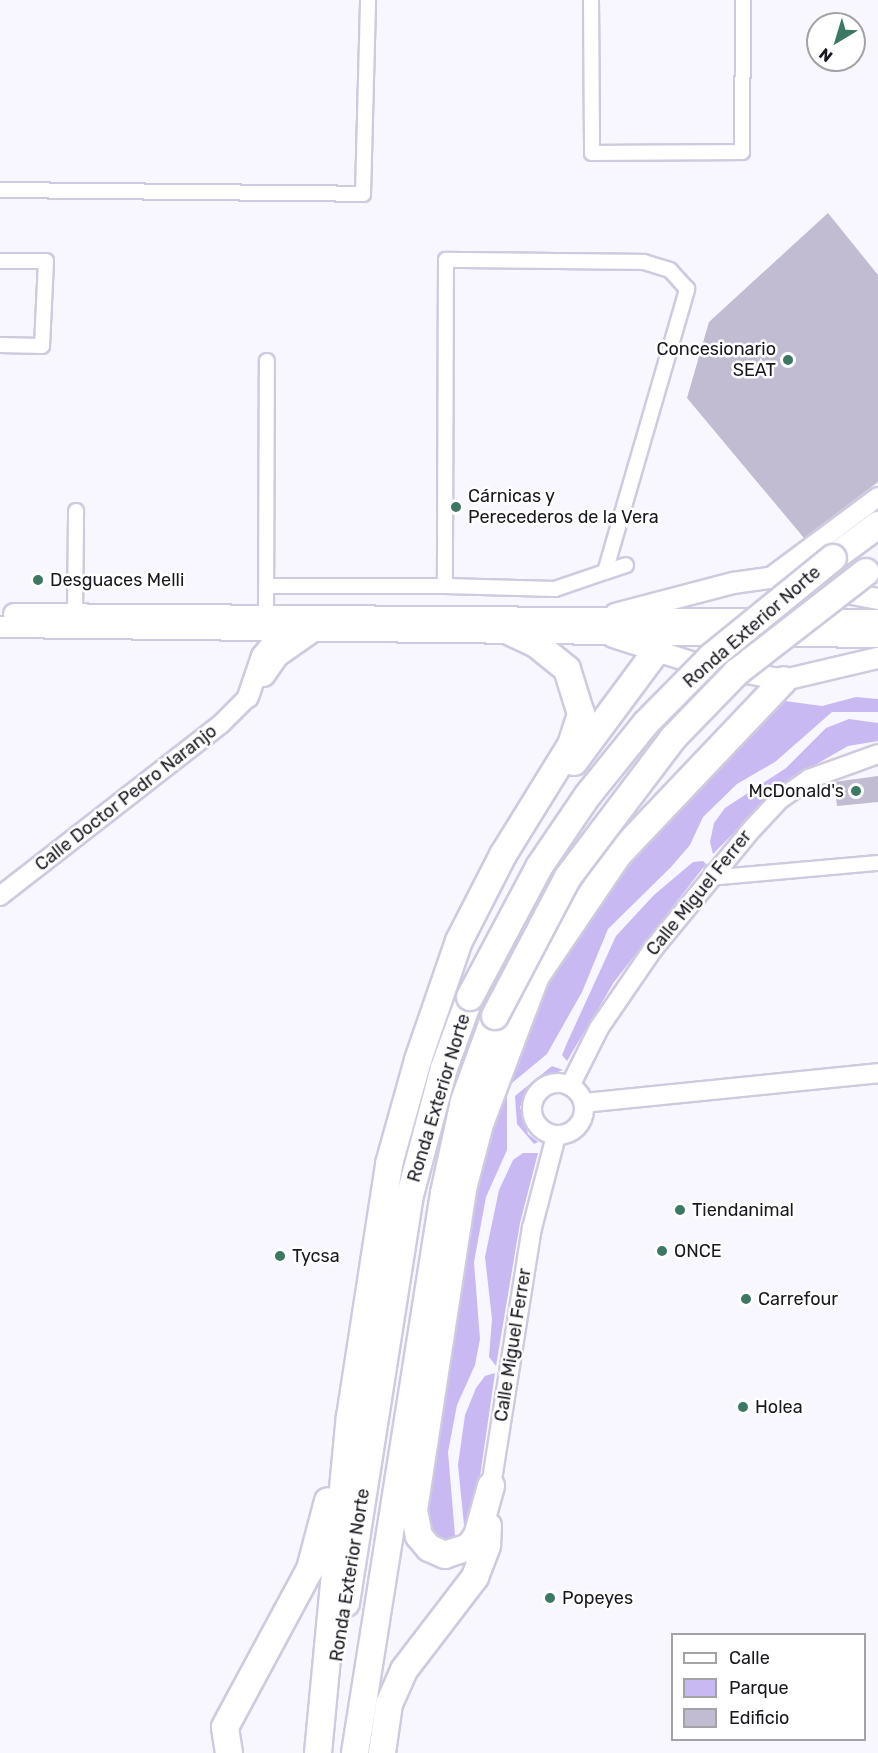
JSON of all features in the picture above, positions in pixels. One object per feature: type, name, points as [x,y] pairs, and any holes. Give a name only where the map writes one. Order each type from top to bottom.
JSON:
[{"type":"highway","name":"Ronda Exterior Norte","points":[[323,1753],[410,1194],[444,1068],[470,997],[539,867],[588,795],[639,732],[711,657],[833,558],[878,525]]},
{"type":"highway","name":"Ronda Exterior Norte","points":[[355,1753],[390,1521],[444,1193],[464,1101],[495,1016],[568,877],[673,738],[737,672],[867,576]]},
{"type":"highway","points":[[318,1753],[350,1416],[389,1164],[418,1060],[459,941],[523,825],[571,745],[581,714],[567,669],[553,655],[512,633]]},
{"type":"highway","points":[[523,825],[668,635]]},
{"type":"highway","points":[[444,1193],[514,1011],[537,973],[618,855],[784,680]]},
{"type":"highway","points":[[491,1486],[477,1536],[468,1547],[445,1555],[429,1548],[419,1536],[414,1510],[464,1185],[491,1094],[537,973]]},
{"type":"highway","points":[[229,1753],[225,1727],[238,1697],[285,1623],[310,1569],[350,1416]]},
{"type":"highway","points":[[382,1753],[389,1704],[404,1670],[475,1577],[487,1545],[491,1486]]},
{"type":"highway","points":[[375,1753],[390,1521]]},
{"type":"main road","points":[[606,626],[630,607],[769,578],[867,576]]},
{"type":"main road","points":[[867,576],[878,599]]},
{"type":"main road","points":[[849,664],[874,627],[867,576]]},
{"type":"main road","points":[[668,635],[696,593]]},
{"type":"main road","points":[[0,614],[349,616],[460,624],[606,626],[668,635],[874,627]]},
{"type":"main road","points":[[9,627],[75,614],[86,621],[123,622],[140,629]]},
{"type":"main road","points":[[248,697],[262,656],[280,630],[288,624],[332,624],[349,616]]},
{"type":"main road","points":[[9,627],[314,631],[460,624],[512,633],[606,626],[668,635],[691,662],[784,680],[878,658]]},
{"type":"main road","points":[[242,629],[256,641],[262,656]]},
{"type":"main road","points":[[248,697],[278,656],[314,631]]},
{"type":"street","points":[[0,190],[363,194],[368,0]]},
{"type":"street","points":[[591,0],[592,153],[603,153],[742,152],[743,0]]},
{"type":"street","points":[[445,586],[446,260],[644,262],[670,270],[687,289],[605,572]]},
{"type":"street","points":[[0,261],[45,261],[42,346],[0,345]]},
{"type":"street","points":[[266,616],[267,361]]},
{"type":"street","points":[[769,578],[878,497]]},
{"type":"street","points":[[75,614],[76,511]]},
{"type":"street","points":[[267,586],[445,586],[555,589],[626,565]]},
{"type":"street","name":"Calle Doctor Pedro Naranjo","points":[[0,896],[221,724],[248,697]]},
{"type":"street","name":"Calle Miguel Ferrer","points":[[570,1086],[618,997],[712,872],[778,800],[837,766],[878,754]]},
{"type":"street","points":[[712,872],[720,878],[878,863]]},
{"type":"street","points":[[584,1103],[878,1073]]},
{"type":"street","points":[[570,1086],[584,1103],[580,1125],[556,1136],[541,1129],[532,1107],[546,1087],[570,1086]]},
{"type":"street","name":"Calle Miguel Ferrer","points":[[491,1486],[532,1228],[556,1136]]},
{"type":"green space","points":[[856,697],[878,699],[878,712],[832,712],[775,762],[737,784],[703,817],[690,845],[608,929],[582,992],[547,1054],[507,1087],[507,1150],[486,1197],[474,1262],[480,1339],[475,1365],[457,1405],[448,1452],[456,1547],[437,1544],[422,1514],[462,1234],[509,1064],[557,960],[622,871],[748,733],[785,701],[822,706]]},
{"type":"green space","points":[[849,719],[878,723],[878,741],[848,746],[782,784],[713,854],[710,842],[714,823],[725,808],[786,768],[826,728]]},
{"type":"green space","points":[[703,861],[706,864],[614,982],[567,1061],[562,1055],[616,936],[654,895],[693,862]]},
{"type":"green space","points":[[552,1066],[563,1070],[534,1081],[520,1107],[528,1134],[538,1142],[534,1144],[517,1124],[515,1096]]},
{"type":"green space","points":[[523,1153],[538,1153],[520,1223],[496,1366],[489,1357],[492,1319],[485,1257],[499,1190],[513,1160]]},
{"type":"green space","points":[[495,1373],[475,1511],[465,1535],[458,1465],[465,1415],[476,1388],[485,1376]]},
{"type":"building","name":"Concesionario SEAT","points":[[828,213],[878,275],[878,482],[804,538],[687,398],[709,322]]},
{"type":"building","name":"McDonald's","points":[[878,776],[878,802],[837,806],[834,782]]},
{"type":"place","name":"Concesionario SEAT","points":[[788,360]]},
{"type":"place","name":"Cárnicas y Perecederos de la Vera","points":[[456,507]]},
{"type":"place","name":"Desguaces Melli","points":[[38,580]]},
{"type":"place","name":"McDonald's","points":[[856,791]]},
{"type":"place","name":"Tiendanimal","points":[[680,1210]]},
{"type":"place","name":"ONCE","points":[[662,1251]]},
{"type":"place","name":"Tycsa","points":[[280,1256]]},
{"type":"place","name":"Carrefour","points":[[746,1299]]},
{"type":"place","name":"Holea","points":[[743,1407]]},
{"type":"place","name":"Popeyes","points":[[550,1598]]}]
